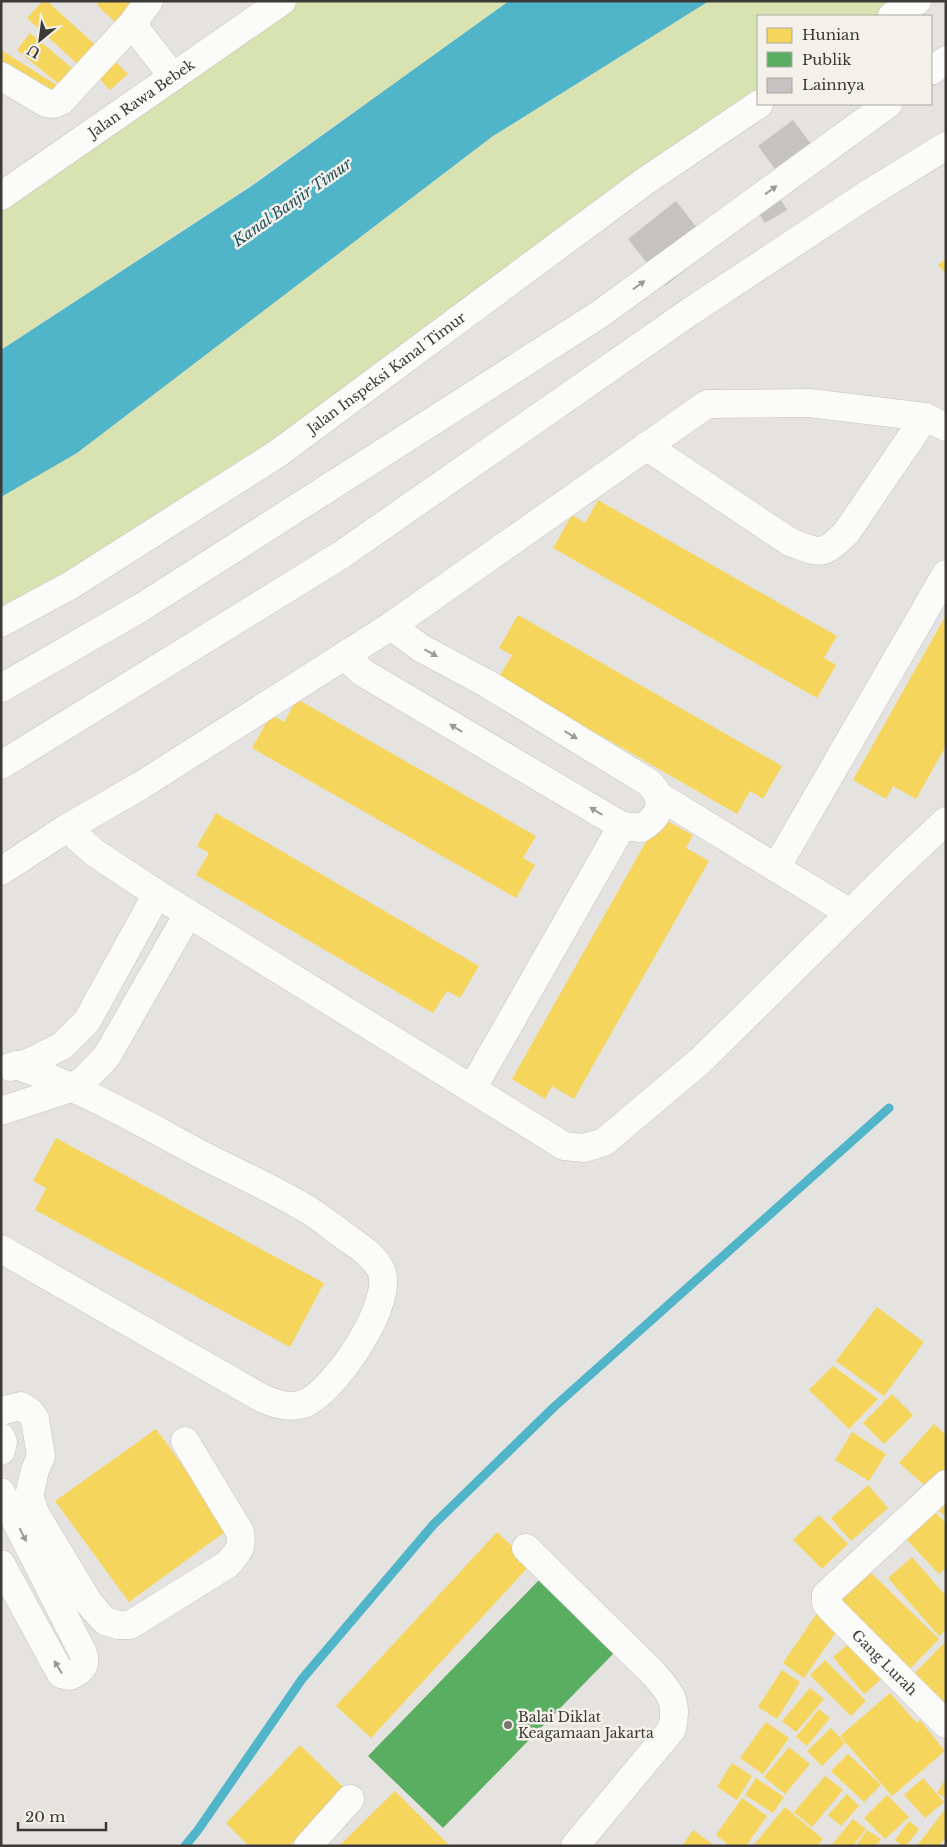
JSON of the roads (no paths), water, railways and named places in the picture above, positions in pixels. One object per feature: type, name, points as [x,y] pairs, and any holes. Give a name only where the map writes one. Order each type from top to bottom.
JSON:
[{"type":"street","points":[[1,76],[46,103],[54,104],[61,101],[132,24],[149,1]]},
{"type":"street","name":"Jalan Rawa Bebek","points":[[1,196],[173,77],[252,10],[282,1]]},
{"type":"street","points":[[894,15],[917,1]]},
{"type":"street","points":[[132,24],[173,77]]},
{"type":"street","name":"Jalan Inspeksi Kanal Timur","points":[[1,623],[72,585],[277,454],[644,182],[758,105]]},
{"type":"street","points":[[1,688],[142,607],[600,314],[887,105]]},
{"type":"street","points":[[1,765],[341,555],[691,311],[868,194],[946,146]]},
{"type":"street","points":[[1,871],[67,828],[140,786],[345,656],[707,404],[808,402],[936,422]]},
{"type":"street","points":[[646,446],[790,542],[816,552],[830,548],[846,533],[936,422]]},
{"type":"street","points":[[776,868],[946,574]]},
{"type":"street","points":[[345,656],[362,672],[622,826],[641,828],[647,825],[658,810],[660,804],[659,796],[656,789],[648,782],[486,683],[421,648],[390,626]]},
{"type":"street","points":[[659,796],[850,913]]},
{"type":"street","points":[[67,828],[95,853],[188,914],[564,1146],[584,1148],[604,1142],[700,1061],[946,821]]},
{"type":"street","points":[[472,1089],[622,826]]},
{"type":"street","points":[[8,1067],[28,1063],[62,1046],[87,1021],[157,894]]},
{"type":"street","points":[[1,1111],[72,1088],[85,1079],[107,1056],[188,914]]},
{"type":"street","points":[[1,1249],[273,1403],[289,1406],[302,1405],[317,1397],[339,1374],[363,1339],[381,1297],[384,1281],[380,1268],[368,1253],[309,1211],[72,1088],[40,1074],[8,1067]]},
{"type":"street","points":[[1,1411],[21,1406],[35,1419],[41,1456],[35,1470],[29,1496],[36,1515],[89,1604],[106,1621],[118,1625],[130,1625],[228,1564],[242,1544],[240,1532],[185,1442]]},
{"type":"street","points":[[1,1437],[3,1442],[1,1451]]},
{"type":"street","name":"Gang Lurah","points":[[946,1484],[826,1595],[825,1600],[830,1608],[946,1724]]},
{"type":"street","points":[[1,1492],[41,1569],[65,1616],[83,1653],[84,1667],[80,1672],[70,1676],[61,1674],[5,1578],[41,1569]]},
{"type":"street","points":[[526,1548],[653,1673],[666,1687],[674,1702],[675,1715],[672,1729],[575,1846]]},
{"type":"street","points":[[65,1616],[89,1604]]},
{"type":"street","points":[[308,1846],[350,1800]]},
{"type":"water","name":"Kanal Banjir Timur","points":[[509,1],[709,1],[493,136],[77,453],[1,497],[1,350],[250,187]]},
{"type":"waterway","points":[[185,1846],[302,1679],[433,1525],[554,1407],[889,1108]]},
{"type":"place","name":"Balai Diklat Keagamaan Jakarta","points":[[508,1725]]}]
